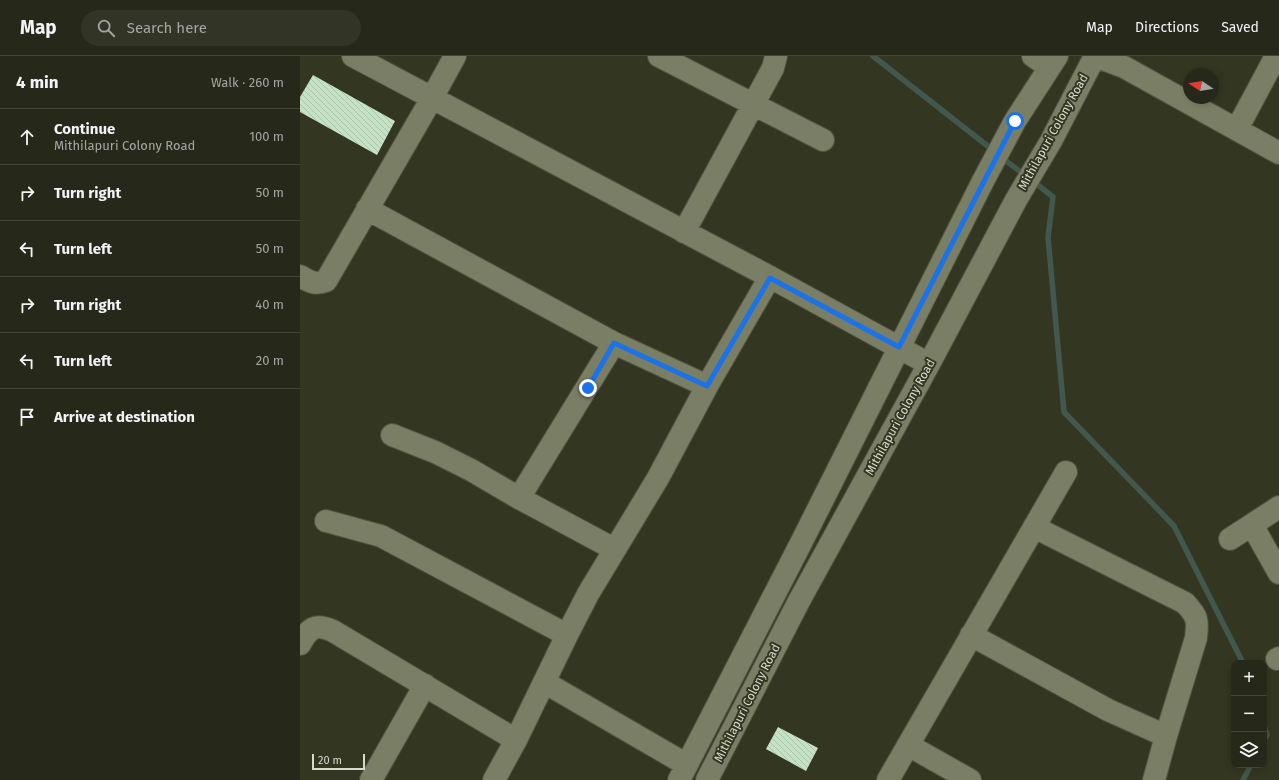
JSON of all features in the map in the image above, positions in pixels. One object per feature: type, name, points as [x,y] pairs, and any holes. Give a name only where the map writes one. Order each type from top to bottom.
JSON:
[{"type":"street","points":[[353,56],[929,364]]},
{"type":"street","points":[[300,276],[311,283],[318,284],[326,280],[432,98],[454,56]]},
{"type":"street","points":[[659,56],[823,140]]},
{"type":"street","points":[[684,232],[773,68],[776,56]]},
{"type":"street","points":[[1095,56],[1124,66],[1279,153]]},
{"type":"street","name":"Mithilapuri Colony Road","points":[[707,780],[799,601],[929,364],[1016,200],[1051,141],[1095,56]]},
{"type":"street","points":[[1237,129],[1276,56]]},
{"type":"street","name":"Mithilapuri Colony Road","points":[[683,772],[1046,60]]},
{"type":"street","points":[[367,209],[614,343],[707,386]]},
{"type":"street","points":[[494,780],[516,740],[566,635],[588,594],[658,478],[707,386],[770,278]]},
{"type":"street","points":[[519,498],[614,343]]},
{"type":"street","points":[[392,435],[435,452],[471,470],[519,498],[614,549]]},
{"type":"street","points":[[888,780],[1066,472]]},
{"type":"street","points":[[1230,539],[1279,506]]},
{"type":"street","points":[[326,521],[381,536],[566,635]]},
{"type":"street","points":[[1252,524],[1279,573]]},
{"type":"street","points":[[1034,527],[1185,603],[1195,613],[1197,624],[1196,638],[1154,780]]},
{"type":"street","points":[[300,644],[305,635],[312,628],[322,626],[425,685],[516,740]]},
{"type":"street","points":[[971,635],[1108,710],[1166,736]]},
{"type":"street","points":[[544,682],[683,772]]},
{"type":"street","points":[[371,780],[425,685]]},
{"type":"street","points":[[908,745],[970,780]]},
{"type":"building","points":[[313,75],[395,121],[377,155],[300,112],[300,97]]},
{"type":"building","points":[[778,727],[818,748],[806,771],[766,749]]},
{"type":"waterway","points":[[873,56],[994,151]]},
{"type":"waterway","points":[[1001,157],[1026,176]]},
{"type":"waterway","points":[[1033,181],[1053,197],[1048,237],[1064,412],[1174,526],[1241,660]]},
{"type":"waterway","points":[[1243,780],[1249,768]]},
{"type":"route","points":[[588,388],[614,343],[707,386],[770,278],[899,347],[1015,121]]}]
